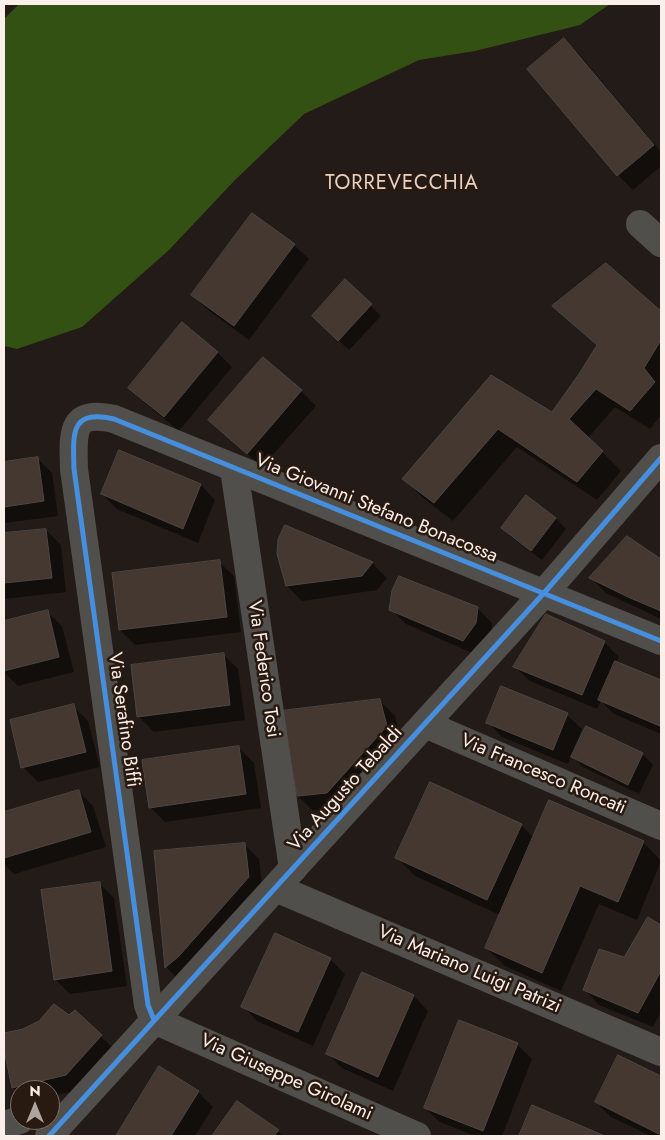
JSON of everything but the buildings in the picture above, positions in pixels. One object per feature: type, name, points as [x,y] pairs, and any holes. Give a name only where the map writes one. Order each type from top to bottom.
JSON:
[{"type":"street","points":[[640,224],[661,243]]},
{"type":"street","name":"Via Giovanni Stefano Bonacossa","points":[[79,423],[86,417],[98,416],[114,419],[661,641]]},
{"type":"street","name":"Via Serafino Biffi","points":[[79,423],[74,444],[74,469],[148,1005],[154,1020]]},
{"type":"street","name":"Via Augusto Tebaldi","points":[[49,1136],[544,593],[661,458]]},
{"type":"street","name":"Via Federico Tosi","points":[[234,469],[285,879]]},
{"type":"street","name":"Via Francesco Roncati","points":[[425,724],[661,826]]},
{"type":"street","name":"Via Mariano Luigi Patrizi","points":[[285,879],[661,1052]]},
{"type":"street","name":"Via Giuseppe Girolami","points":[[154,1020],[417,1136]]},
{"type":"street","points":[[60,1108],[81,1102]]},
{"type":"green space","points":[[19,4],[610,4],[580,25],[475,51],[419,60],[304,114],[235,180],[169,250],[82,327],[17,349],[4,346],[4,19]]},
{"type":"cycle path","points":[[154,1020],[148,1005],[74,469],[75,435],[77,427],[82,421],[100,417],[114,419],[661,641]]},
{"type":"cycle path","points":[[49,1136],[544,593],[661,458]]},
{"type":"district","name":"TORREVECCHIA","points":[[402,184]]}]
